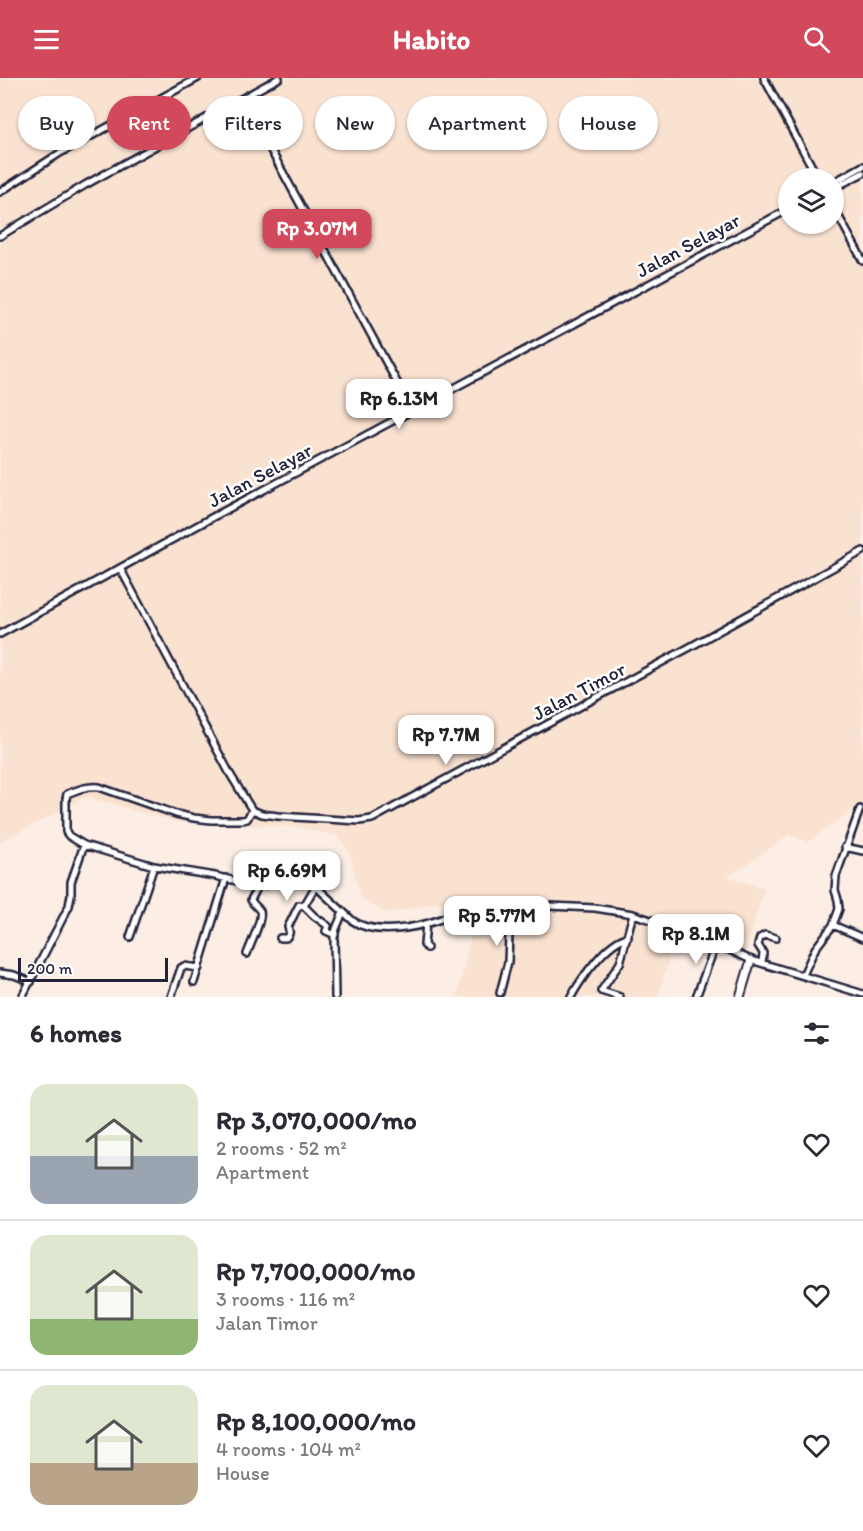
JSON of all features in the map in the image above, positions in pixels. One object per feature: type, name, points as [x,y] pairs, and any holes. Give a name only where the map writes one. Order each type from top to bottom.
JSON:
[{"type":"street","points":[[0,192],[60,153],[198,78]]},
{"type":"street","points":[[248,96],[279,78]]},
{"type":"street","points":[[764,78],[813,168]]},
{"type":"street","points":[[0,236],[105,174],[203,121]]},
{"type":"street","points":[[271,150],[412,410]]},
{"type":"street","points":[[844,176],[863,166]]},
{"type":"street","points":[[844,182],[863,172]]},
{"type":"street","name":"Jalan Selayar","points":[[0,634],[778,215]]},
{"type":"street","points":[[844,226],[863,261]]},
{"type":"street","name":"Jalan Timor","points":[[252,810],[278,816],[369,820],[690,648],[863,551]]},
{"type":"street","points":[[120,568],[230,774],[252,810],[243,820],[194,818],[99,787],[84,787],[66,796],[65,829],[69,837],[84,845],[154,866],[191,871],[258,886],[266,885],[281,875],[290,874],[304,878],[357,924],[372,929],[426,924],[481,903],[595,908],[633,914],[691,933],[751,960],[863,994]]},
{"type":"street","points":[[803,975],[815,949],[832,925],[839,909],[835,890],[836,876],[860,809]]},
{"type":"street","points":[[22,997],[69,906],[71,882],[84,845]]},
{"type":"street","points":[[845,847],[863,851]]},
{"type":"street","points":[[130,937],[154,866]]},
{"type":"street","points":[[195,982],[226,878]]},
{"type":"street","points":[[247,954],[261,916],[258,908],[252,904],[250,899],[258,886]]},
{"type":"street","points":[[304,906],[315,887]]},
{"type":"street","points":[[280,938],[286,938],[289,935],[290,920],[299,905],[304,906],[328,926],[326,931],[334,935]]},
{"type":"street","points":[[500,993],[508,962],[510,905]]},
{"type":"street","points":[[335,997],[334,935],[343,912]]},
{"type":"street","points":[[620,997],[601,991],[620,963],[633,914]]},
{"type":"street","points":[[426,924],[424,945],[427,948]]},
{"type":"street","points":[[832,925],[863,938]]},
{"type":"street","points":[[762,963],[760,938],[765,935],[776,938]]},
{"type":"street","points":[[571,997],[576,987],[605,952],[617,941],[628,937]]},
{"type":"street","points":[[696,997],[717,944]]},
{"type":"street","points":[[741,997],[751,960]]},
{"type":"street","points":[[171,997],[181,968],[184,966],[199,968]]},
{"type":"street","points":[[0,973],[14,975],[31,982]]},
{"type":"street","points":[[846,997],[849,990]]},
{"type":"shaded area","points":[[0,78],[863,78],[863,803],[808,842],[789,835],[727,876],[764,889],[745,954],[679,924],[658,997],[461,997],[457,995],[481,895],[386,913],[360,898],[350,853],[339,836],[296,827],[176,822],[86,797],[0,842]]}]
